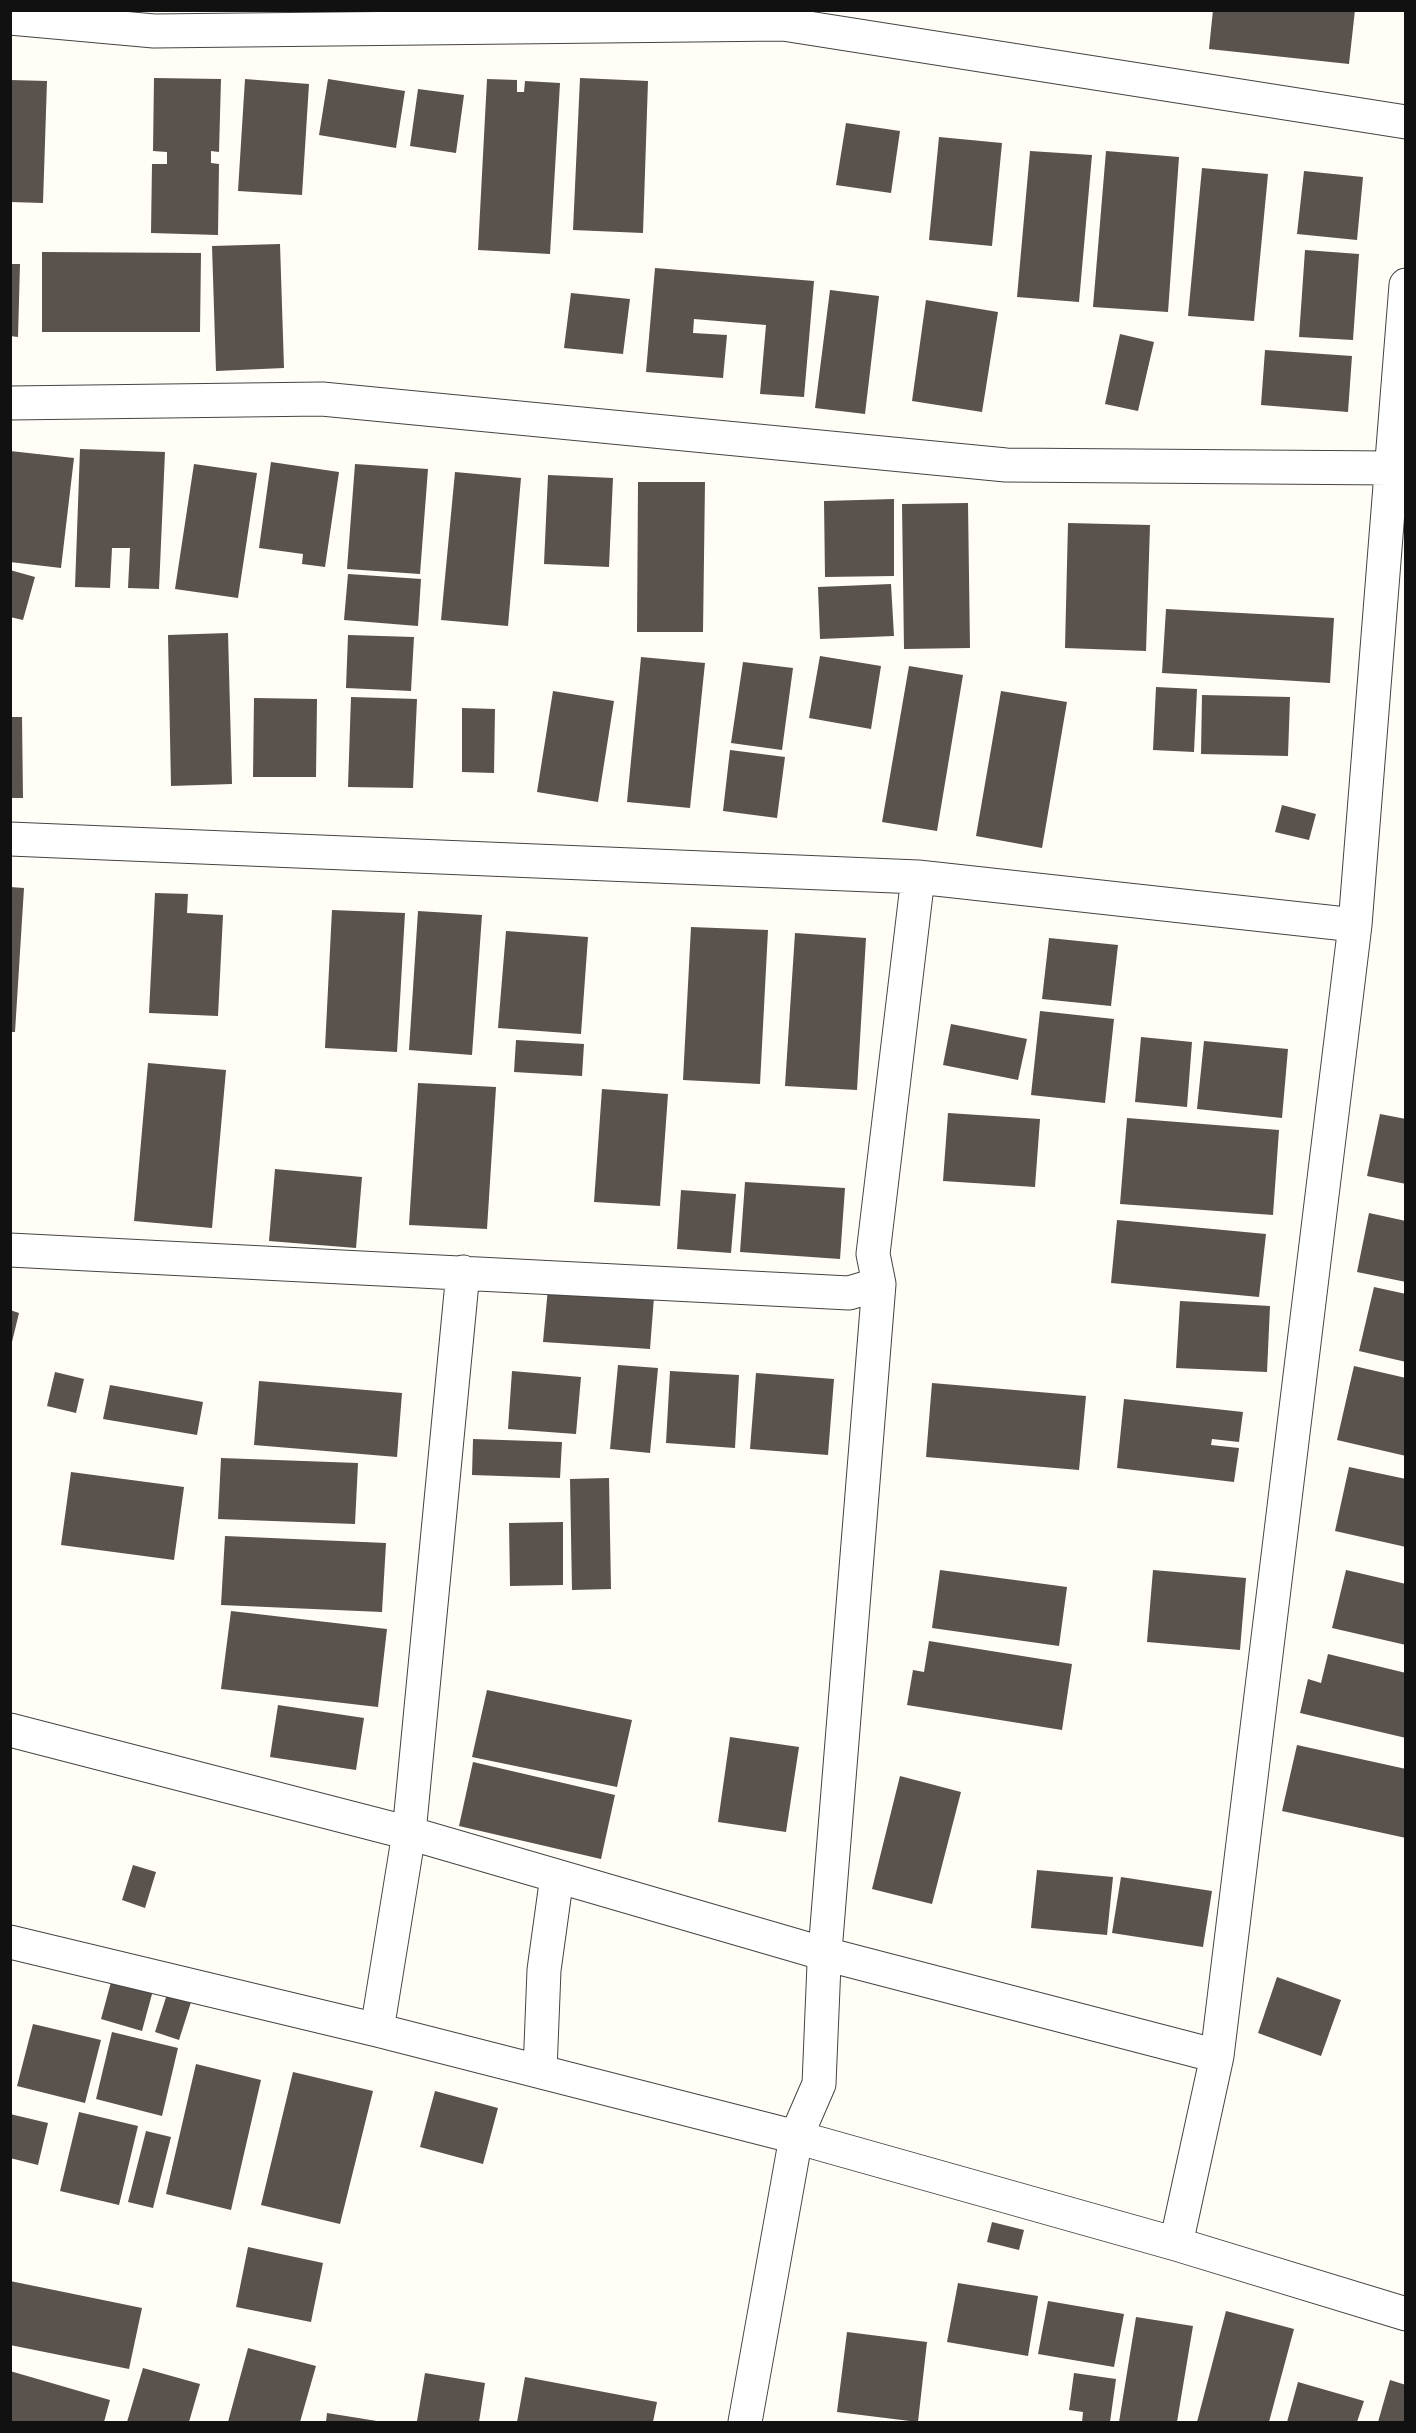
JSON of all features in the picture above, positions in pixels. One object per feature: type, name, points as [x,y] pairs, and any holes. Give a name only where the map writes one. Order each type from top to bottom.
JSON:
[{"type":"street","points":[[10,18],[154,31],[783,24],[1406,122]]},
{"type":"street","points":[[1176,2244],[1216,2055],[1355,925],[1406,285]]},
{"type":"street","points":[[10,403],[322,399],[1006,465],[1391,468]]},
{"type":"street","points":[[10,838],[918,877],[1355,925]]},
{"type":"street","points":[[745,2422],[796,2137],[819,2084],[825,1954],[879,1284],[873,1254],[918,877]]},
{"type":"street","points":[[10,1250],[849,1293],[879,1284]]},
{"type":"street","points":[[377,2030],[409,1833],[463,1272]]},
{"type":"street","points":[[10,1730],[409,1833],[825,1954],[1216,2055]]},
{"type":"street","points":[[540,2071],[544,1970],[557,1876]]},
{"type":"street","points":[[11,1945],[377,2030],[796,2137],[1176,2244],[1406,2314]]},
{"type":"building","points":[[1213,10],[1355,10],[1349,64],[1209,49]]},
{"type":"building","points":[[154,78],[221,79],[219,152],[211,151],[211,163],[219,164],[218,235],[151,233],[152,164],[167,164],[167,152],[153,151]]},
{"type":"building","points":[[580,78],[648,81],[643,233],[573,230]]},
{"type":"building","points":[[245,79],[309,84],[302,195],[238,191]]},
{"type":"building","points":[[328,79],[405,91],[396,148],[319,135]]},
{"type":"building","points":[[487,79],[517,80],[517,92],[524,92],[525,81],[560,83],[550,254],[478,250]]},
{"type":"building","points":[[10,80],[47,81],[43,203],[10,202]]},
{"type":"building","points":[[418,89],[464,95],[456,153],[410,146]]},
{"type":"building","points":[[846,123],[900,131],[891,193],[836,185]]},
{"type":"building","points":[[939,137],[1002,143],[992,246],[929,240]]},
{"type":"building","points":[[1030,151],[1092,155],[1079,302],[1017,297]]},
{"type":"building","points":[[1106,151],[1179,157],[1168,312],[1093,307]]},
{"type":"building","points":[[1202,168],[1268,174],[1254,321],[1188,316]]},
{"type":"building","points":[[1304,171],[1363,177],[1357,240],[1297,234]]},
{"type":"building","points":[[280,244],[284,368],[216,371],[212,246]]},
{"type":"building","points":[[1305,250],[1359,254],[1353,340],[1299,337]]},
{"type":"building","points":[[42,252],[201,253],[200,332],[42,332]]},
{"type":"building","points":[[10,264],[20,264],[18,337],[10,336]]},
{"type":"building","points":[[655,268],[814,281],[804,397],[760,394],[766,325],[694,319],[693,333],[727,335],[723,378],[646,372]]},
{"type":"building","points":[[830,290],[879,296],[865,414],[815,408]]},
{"type":"building","points":[[571,293],[630,299],[623,354],[564,348]]},
{"type":"building","points":[[926,300],[998,312],[982,412],[912,401]]},
{"type":"building","points":[[1120,334],[1154,342],[1138,411],[1105,404]]},
{"type":"building","points":[[1265,350],[1352,356],[1348,412],[1261,405]]},
{"type":"building","points":[[80,449],[165,452],[159,589],[128,588],[130,548],[112,548],[110,588],[75,587]]},
{"type":"building","points":[[10,451],[74,458],[61,568],[10,562]]},
{"type":"building","points":[[271,462],[339,472],[325,567],[302,564],[303,554],[259,548]]},
{"type":"building","points":[[194,464],[257,473],[238,598],[175,589]]},
{"type":"building","points":[[355,464],[428,469],[420,574],[347,569]]},
{"type":"building","points":[[455,472],[521,478],[508,626],[441,620]]},
{"type":"building","points":[[548,475],[613,478],[609,567],[544,564]]},
{"type":"building","points":[[638,482],[705,482],[703,632],[637,632]]},
{"type":"building","points":[[894,499],[894,576],[825,577],[824,501]]},
{"type":"building","points":[[968,503],[970,648],[904,649],[902,504]]},
{"type":"building","points":[[1068,523],[1150,525],[1146,651],[1065,648]]},
{"type":"building","points":[[10,570],[35,577],[23,620],[10,617]]},
{"type":"building","points":[[348,574],[421,579],[418,626],[344,620]]},
{"type":"building","points":[[891,584],[894,636],[820,639],[818,587]]},
{"type":"building","points":[[1166,609],[1334,618],[1330,683],[1162,673]]},
{"type":"building","points":[[228,633],[232,784],[171,786],[168,635]]},
{"type":"building","points":[[348,635],[414,637],[411,691],[346,688]]},
{"type":"building","points":[[820,656],[881,666],[871,729],[809,718]]},
{"type":"building","points":[[641,657],[705,663],[690,808],[627,802]]},
{"type":"building","points":[[743,662],[793,668],[782,750],[731,743]]},
{"type":"building","points":[[909,666],[963,675],[937,831],[882,822]]},
{"type":"building","points":[[1156,687],[1197,689],[1194,752],[1153,750]]},
{"type":"building","points":[[553,691],[614,701],[598,802],[537,792]]},
{"type":"building","points":[[1001,691],[1067,702],[1042,848],[976,836]]},
{"type":"building","points":[[1202,695],[1290,697],[1288,756],[1201,754]]},
{"type":"building","points":[[351,697],[417,699],[413,788],[348,787]]},
{"type":"building","points":[[254,698],[317,699],[316,777],[253,777]]},
{"type":"building","points":[[462,708],[495,709],[494,773],[462,772]]},
{"type":"building","points":[[10,717],[22,717],[23,798],[10,798]]},
{"type":"building","points":[[730,750],[785,757],[777,818],[723,811]]},
{"type":"building","points":[[1282,805],[1316,814],[1309,840],[1275,832]]},
{"type":"building","points":[[10,887],[24,888],[15,1032],[10,1032]]},
{"type":"building","points":[[155,893],[188,894],[187,913],[223,915],[218,1016],[149,1013]]},
{"type":"building","points":[[332,910],[405,913],[397,1052],[325,1048]]},
{"type":"building","points":[[418,911],[482,915],[472,1055],[409,1050]]},
{"type":"building","points":[[691,927],[768,930],[760,1084],[683,1080]]},
{"type":"building","points":[[506,931],[588,937],[581,1034],[498,1028]]},
{"type":"building","points":[[795,933],[866,938],[857,1090],[785,1086]]},
{"type":"building","points":[[1049,938],[1118,945],[1111,1006],[1042,999]]},
{"type":"building","points":[[1040,1011],[1114,1019],[1105,1103],[1031,1095]]},
{"type":"building","points":[[951,1024],[1027,1039],[1018,1080],[943,1065]]},
{"type":"building","points":[[1141,1037],[1192,1042],[1187,1107],[1135,1102]]},
{"type":"building","points":[[516,1040],[584,1044],[582,1076],[514,1072]]},
{"type":"building","points":[[1204,1041],[1288,1049],[1282,1118],[1197,1109]]},
{"type":"building","points":[[148,1063],[226,1070],[212,1228],[134,1221]]},
{"type":"building","points":[[418,1083],[496,1087],[487,1229],[409,1225]]},
{"type":"building","points":[[602,1089],[668,1094],[660,1206],[594,1202]]},
{"type":"building","points":[[948,1113],[1040,1119],[1035,1187],[943,1181]]},
{"type":"building","points":[[1380,1114],[1406,1119],[1406,1184],[1367,1176]]},
{"type":"building","points":[[1127,1118],[1279,1130],[1273,1215],[1120,1204]]},
{"type":"building","points":[[275,1169],[362,1177],[356,1248],[269,1241]]},
{"type":"building","points":[[745,1182],[845,1188],[840,1259],[740,1252]]},
{"type":"building","points":[[681,1190],[736,1194],[731,1253],[677,1249]]},
{"type":"building","points":[[1369,1213],[1406,1221],[1406,1282],[1357,1272]]},
{"type":"building","points":[[1117,1220],[1266,1234],[1259,1297],[1111,1283]]},
{"type":"building","points":[[1374,1287],[1406,1294],[1406,1362],[1359,1351]]},
{"type":"building","points":[[548,1288],[654,1297],[650,1349],[543,1342]]},
{"type":"building","points":[[1180,1301],[1270,1306],[1267,1372],[1176,1368]]},
{"type":"building","points":[[10,1310],[19,1313],[11,1346],[10,1346]]},
{"type":"building","points":[[618,1365],[658,1368],[650,1453],[610,1449]]},
{"type":"building","points":[[1354,1366],[1406,1378],[1406,1456],[1337,1440]]},
{"type":"building","points":[[512,1371],[581,1377],[576,1434],[508,1429]]},
{"type":"building","points":[[670,1371],[739,1375],[735,1448],[666,1443]]},
{"type":"building","points":[[55,1372],[84,1379],[76,1413],[47,1406]]},
{"type":"building","points":[[756,1373],[834,1379],[828,1455],[750,1449]]},
{"type":"building","points":[[259,1381],[402,1393],[397,1457],[254,1445]]},
{"type":"building","points":[[932,1383],[1086,1396],[1079,1470],[926,1457]]},
{"type":"building","points":[[110,1385],[203,1402],[197,1435],[103,1419]]},
{"type":"building","points":[[1124,1399],[1243,1412],[1239,1442],[1212,1439],[1211,1445],[1239,1448],[1234,1482],[1117,1468]]},
{"type":"building","points":[[473,1439],[562,1442],[560,1478],[472,1475]]},
{"type":"building","points":[[221,1458],[358,1463],[355,1524],[218,1519]]},
{"type":"building","points":[[1349,1467],[1406,1479],[1406,1547],[1335,1531]]},
{"type":"building","points":[[71,1472],[184,1487],[174,1560],[61,1545]]},
{"type":"building","points":[[609,1478],[611,1589],[572,1590],[570,1479]]},
{"type":"building","points":[[563,1522],[563,1585],[510,1586],[509,1523]]},
{"type":"building","points":[[225,1536],[386,1543],[382,1612],[221,1605]]},
{"type":"building","points":[[940,1570],[1067,1587],[1059,1646],[932,1628]]},
{"type":"building","points":[[1153,1570],[1246,1578],[1240,1650],[1147,1642]]},
{"type":"building","points":[[1346,1570],[1406,1584],[1406,1645],[1332,1628]]},
{"type":"building","points":[[231,1611],[387,1629],[378,1707],[221,1689]]},
{"type":"building","points":[[929,1641],[1072,1664],[1062,1730],[907,1705],[913,1670],[924,1672]]},
{"type":"building","points":[[1328,1654],[1406,1673],[1406,1738],[1300,1713],[1308,1679],[1321,1683]]},
{"type":"building","points":[[487,1690],[632,1720],[617,1787],[472,1757]]},
{"type":"building","points":[[278,1705],[364,1718],[356,1770],[270,1757]]},
{"type":"building","points":[[730,1737],[799,1747],[786,1832],[718,1822]]},
{"type":"building","points":[[1297,1745],[1406,1769],[1406,1838],[1282,1811]]},
{"type":"building","points":[[473,1762],[615,1795],[601,1859],[459,1826]]},
{"type":"building","points":[[900,1776],[961,1792],[932,1904],[872,1889]]},
{"type":"building","points":[[133,1865],[156,1872],[145,1908],[122,1900]]},
{"type":"building","points":[[1037,1870],[1113,1877],[1107,1935],[1031,1928]]},
{"type":"building","points":[[1121,1877],[1212,1891],[1203,1947],[1112,1933]]},
{"type":"building","points":[[114,1971],[155,1983],[142,2031],[101,2019]]},
{"type":"building","points":[[1277,1977],[1341,2000],[1321,2056],[1258,2033]]},
{"type":"building","points":[[168,1991],[192,1999],[179,2040],[155,2032]]},
{"type":"building","points":[[33,2024],[101,2040],[85,2103],[17,2086]]},
{"type":"building","points":[[112,2032],[178,2048],[162,2116],[96,2099]]},
{"type":"building","points":[[196,2064],[261,2080],[231,2210],[166,2194]]},
{"type":"building","points":[[293,2072],[373,2091],[340,2224],[261,2205]]},
{"type":"building","points":[[435,2091],[498,2108],[483,2164],[420,2147]]},
{"type":"building","points":[[79,2112],[138,2126],[119,2205],[60,2191]]},
{"type":"building","points":[[10,2114],[48,2123],[38,2165],[10,2158]]},
{"type":"building","points":[[146,2131],[171,2137],[153,2208],[128,2202]]},
{"type":"building","points":[[992,2222],[1024,2230],[1019,2250],[987,2242]]},
{"type":"building","points":[[248,2247],[323,2263],[311,2322],[236,2307]]},
{"type":"building","points":[[10,2281],[142,2308],[129,2369],[10,2345]]},
{"type":"building","points":[[958,2283],[1038,2296],[1028,2356],[947,2342]]},
{"type":"building","points":[[1048,2301],[1124,2314],[1114,2367],[1038,2354]]},
{"type":"building","points":[[1226,2311],[1294,2329],[1269,2422],[1197,2422]]},
{"type":"building","points":[[1136,2317],[1193,2326],[1177,2422],[1119,2422]]},
{"type":"building","points":[[847,2332],[927,2342],[918,2422],[837,2412]]},
{"type":"building","points":[[248,2348],[316,2366],[300,2422],[228,2422]]},
{"type":"building","points":[[143,2368],[200,2384],[189,2422],[127,2422]]},
{"type":"building","points":[[10,2371],[110,2400],[104,2422],[10,2422]]},
{"type":"building","points":[[425,2373],[485,2383],[479,2422],[417,2421]]},
{"type":"building","points":[[1074,2373],[1116,2379],[1110,2422],[1082,2422],[1083,2412],[1069,2410]]},
{"type":"building","points":[[525,2377],[657,2402],[653,2422],[517,2422]]},
{"type":"building","points":[[1390,2380],[1406,2385],[1406,2422],[1378,2422]]},
{"type":"building","points":[[1298,2382],[1364,2401],[1357,2422],[1287,2422]]},
{"type":"building","points":[[327,2413],[377,2421],[326,2422]]}]
